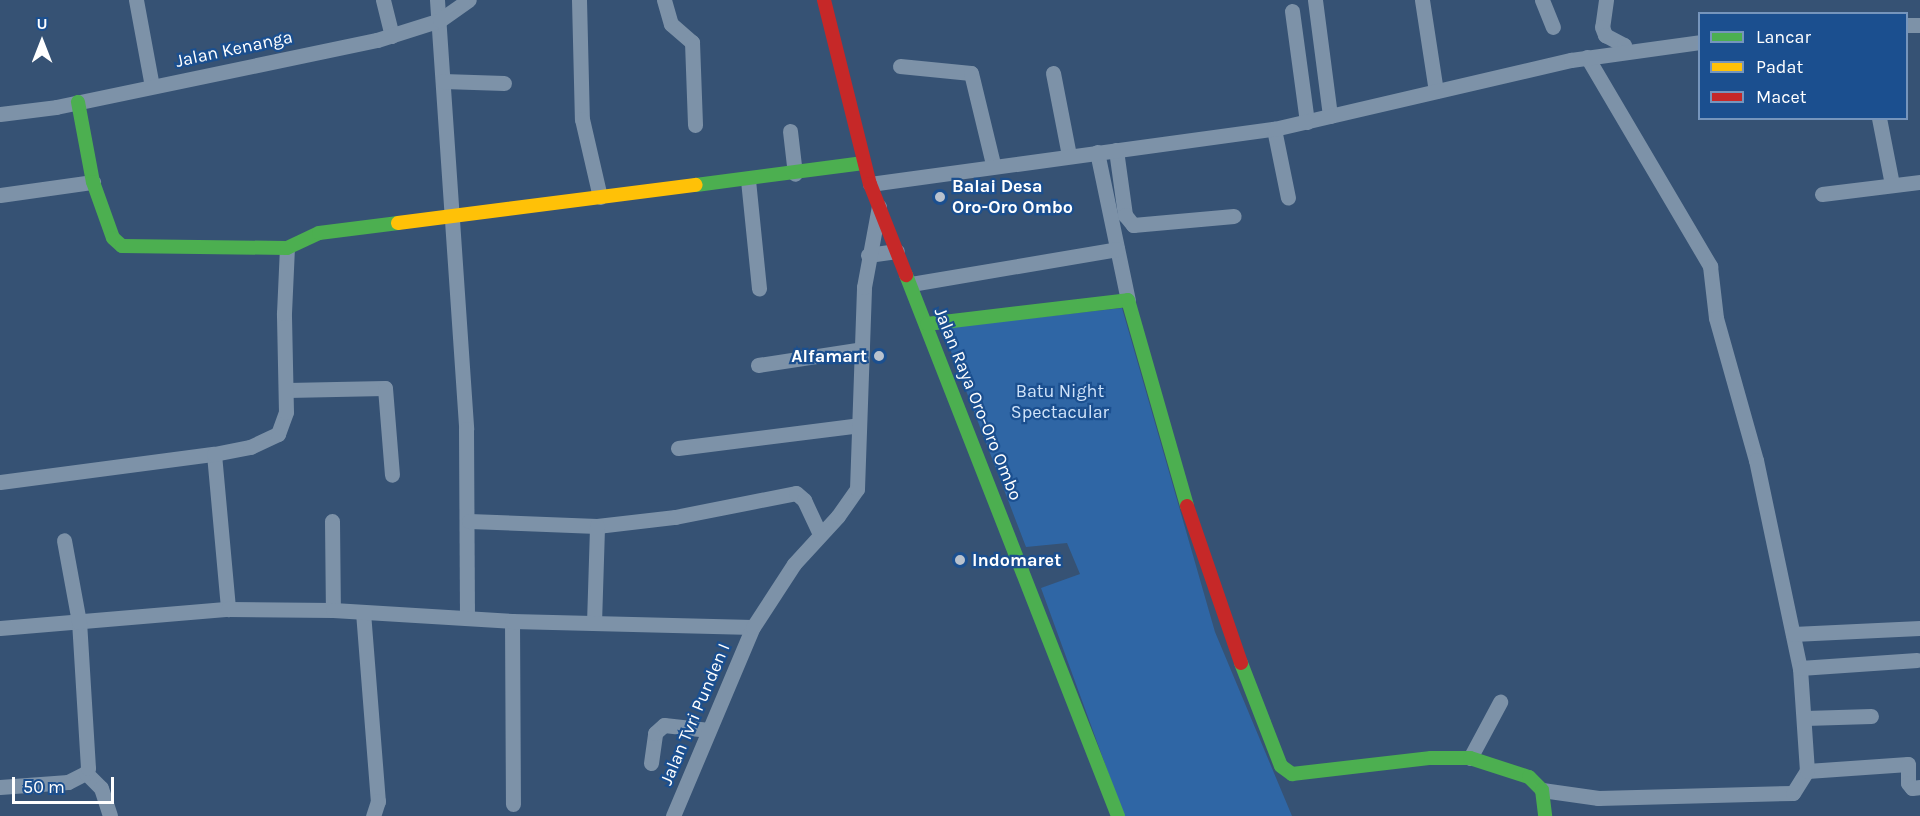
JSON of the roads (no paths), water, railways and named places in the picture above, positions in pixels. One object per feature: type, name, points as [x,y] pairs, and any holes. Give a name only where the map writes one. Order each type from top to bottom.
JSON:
[{"type":"street","points":[[136,0],[152,86]]},
{"type":"street","points":[[383,0],[392,36]]},
{"type":"street","points":[[437,0],[469,521],[467,618]]},
{"type":"street","name":"Jalan Kenanga","points":[[0,114],[78,102],[392,36],[440,20],[468,0]]},
{"type":"street","points":[[579,0],[582,119],[600,197]]},
{"type":"street","points":[[664,0],[671,24],[692,42],[695,125]]},
{"type":"street","name":"Jalan Raya Oro-Oro Ombo","points":[[824,0],[870,184],[927,324],[1118,816]]},
{"type":"street","points":[[1315,0],[1330,116]]},
{"type":"street","points":[[1422,0],[1436,91]]},
{"type":"street","points":[[1542,0],[1553,27]]},
{"type":"street","points":[[1606,0],[1602,27],[1605,35],[1624,45],[1624,51]]},
{"type":"street","points":[[1292,11],[1307,122]]},
{"type":"street","points":[[870,184],[993,164],[1274,129],[1587,57],[1698,42]]},
{"type":"street","points":[[1097,152],[1128,300],[1173,465],[1236,651],[1281,766],[1292,774],[1431,758],[1470,758],[1529,777],[1542,790],[1598,798],[1784,797],[1800,786],[1807,771],[1800,668],[1756,460],[1716,318],[1710,266],[1587,57]]},
{"type":"street","points":[[900,66],[971,74],[993,164]]},
{"type":"street","points":[[1053,73],[1069,155]]},
{"type":"street","points":[[443,81],[504,83]]},
{"type":"street","points":[[78,102],[93,182],[113,238],[122,246],[287,248],[319,234],[795,174],[864,163]]},
{"type":"street","points":[[1880,120],[1892,184]]},
{"type":"street","points":[[1274,129],[1288,198]]},
{"type":"street","points":[[790,131],[795,174]]},
{"type":"street","points":[[1116,150],[1125,215],[1133,225],[1234,216]]},
{"type":"street","points":[[748,180],[759,288]]},
{"type":"street","points":[[0,195],[93,182]]},
{"type":"street","points":[[1822,194],[1920,182]]},
{"type":"street","name":"Jalan Tvri Punden I","points":[[673,816],[753,627],[794,564],[857,489],[868,255],[879,206]]},
{"type":"street","points":[[0,482],[214,454],[250,447],[278,434],[285,422],[287,390],[284,313],[287,248]]},
{"type":"street","points":[[911,284],[1117,249]]},
{"type":"street","points":[[868,255],[897,251]]},
{"type":"street","points":[[927,324],[1128,300]]},
{"type":"street","points":[[758,365],[862,349]]},
{"type":"street","points":[[287,390],[385,388],[392,475]]},
{"type":"street","points":[[678,448],[859,425]]},
{"type":"street","points":[[214,454],[228,609]]},
{"type":"street","points":[[469,521],[597,526],[675,517],[796,494],[804,500],[820,534]]},
{"type":"street","points":[[332,521],[333,610]]},
{"type":"street","points":[[594,623],[597,526]]},
{"type":"street","points":[[64,540],[79,622],[89,757],[86,773]]},
{"type":"street","points":[[0,628],[228,609],[333,610],[512,621],[753,627]]},
{"type":"street","points":[[363,612],[378,801],[373,816]]},
{"type":"street","points":[[512,621],[513,804]]},
{"type":"street","points":[[1793,634],[1920,628]]},
{"type":"street","points":[[1800,668],[1917,660]]},
{"type":"street","points":[[1470,758],[1500,702]]},
{"type":"street","points":[[1805,718],[1871,716]]},
{"type":"street","points":[[651,763],[655,733],[664,725],[709,730]]},
{"type":"street","points":[[1807,771],[1908,764],[1908,783],[1912,788],[1920,787]]},
{"type":"street","points":[[0,787],[68,782],[86,773]]},
{"type":"street","points":[[86,773],[101,788],[110,816]]},
{"type":"street","points":[[1542,790],[1545,816]]},
{"type":"place","name":"Balai Desa Oro-Oro Ombo","points":[[940,197]]},
{"type":"place","name":"Alfamart","points":[[879,356]]},
{"type":"place","name":"Indomaret","points":[[960,560]]},
{"type":"park label","name":"Batu Night Spectacular","points":[[1060,402]]}]
